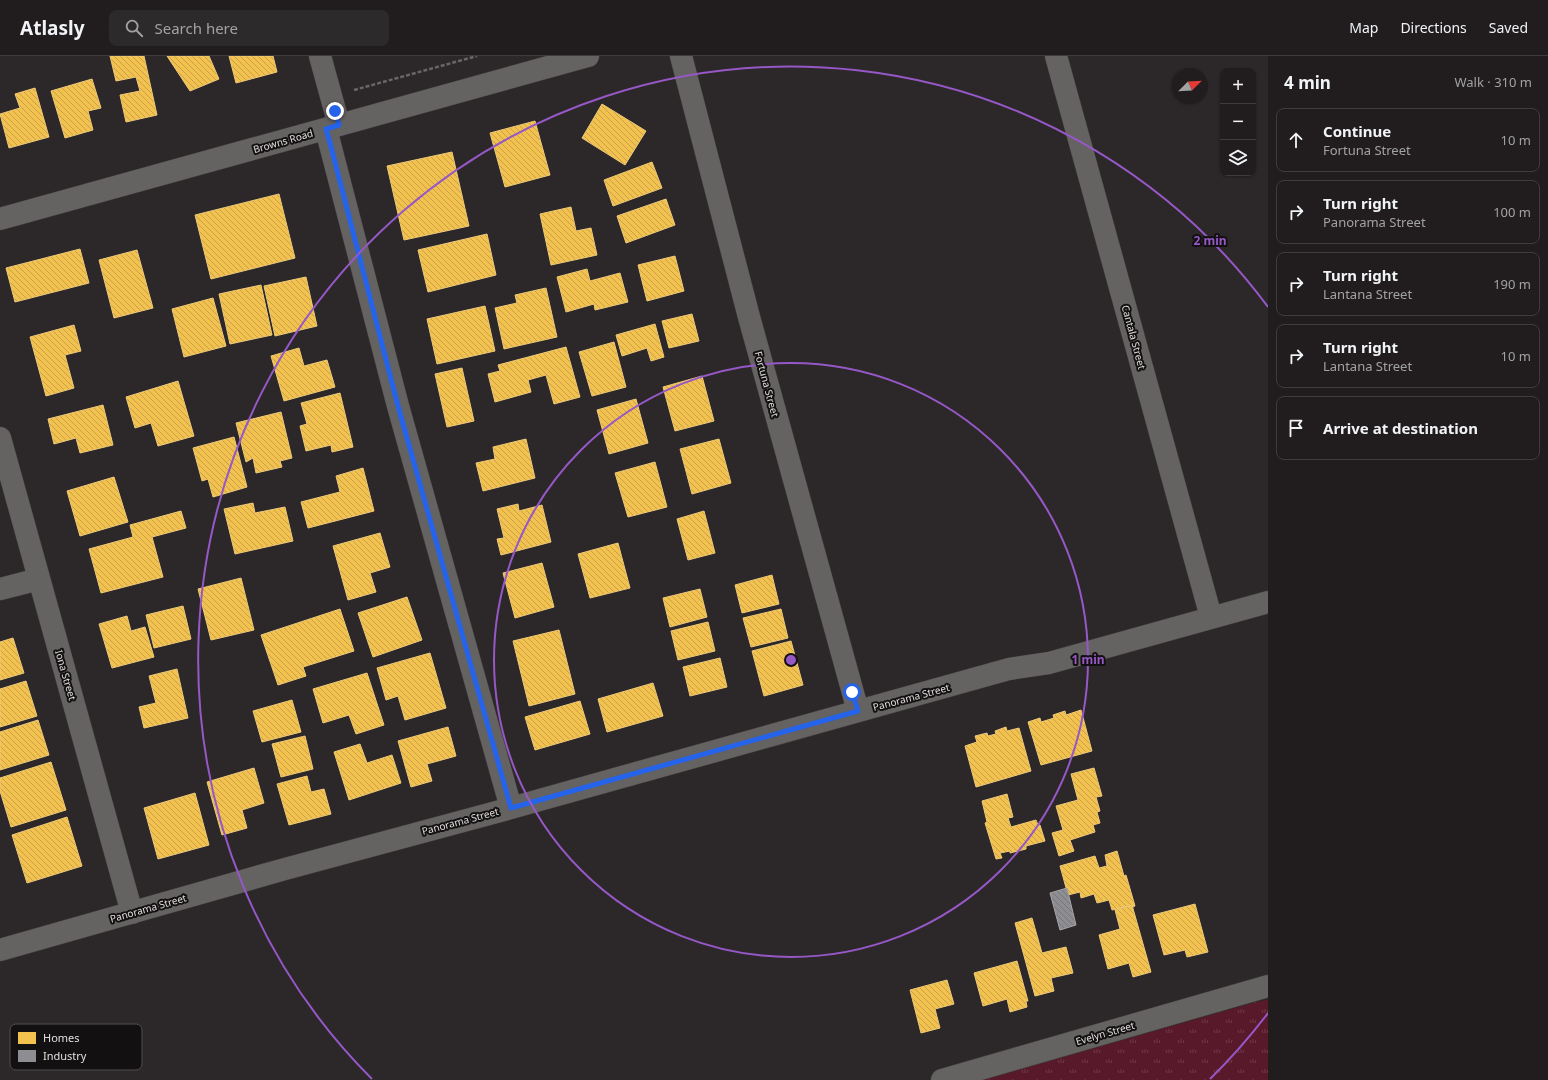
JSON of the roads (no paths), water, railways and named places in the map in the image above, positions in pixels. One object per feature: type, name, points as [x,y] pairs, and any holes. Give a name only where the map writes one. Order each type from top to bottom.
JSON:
[{"type":"street","points":[[320,56],[331,97],[333,127],[398,406],[511,808]]},
{"type":"street","name":"Browns Road","points":[[0,219],[588,56]]},
{"type":"street","name":"Fortuna Street","points":[[681,56],[749,317],[858,711]]},
{"type":"street","name":"Cantala Street","points":[[1056,56],[1211,617]]},
{"type":"street","name":"Iona Street","points":[[0,438],[132,913]]},
{"type":"street","points":[[0,589],[39,578]]},
{"type":"street","name":"Panorama Street","points":[[0,950],[285,868],[511,808],[1009,669],[1050,663],[1268,602]]},
{"type":"street","name":"Evelyn Street","points":[[942,1080],[1268,986]]}]
